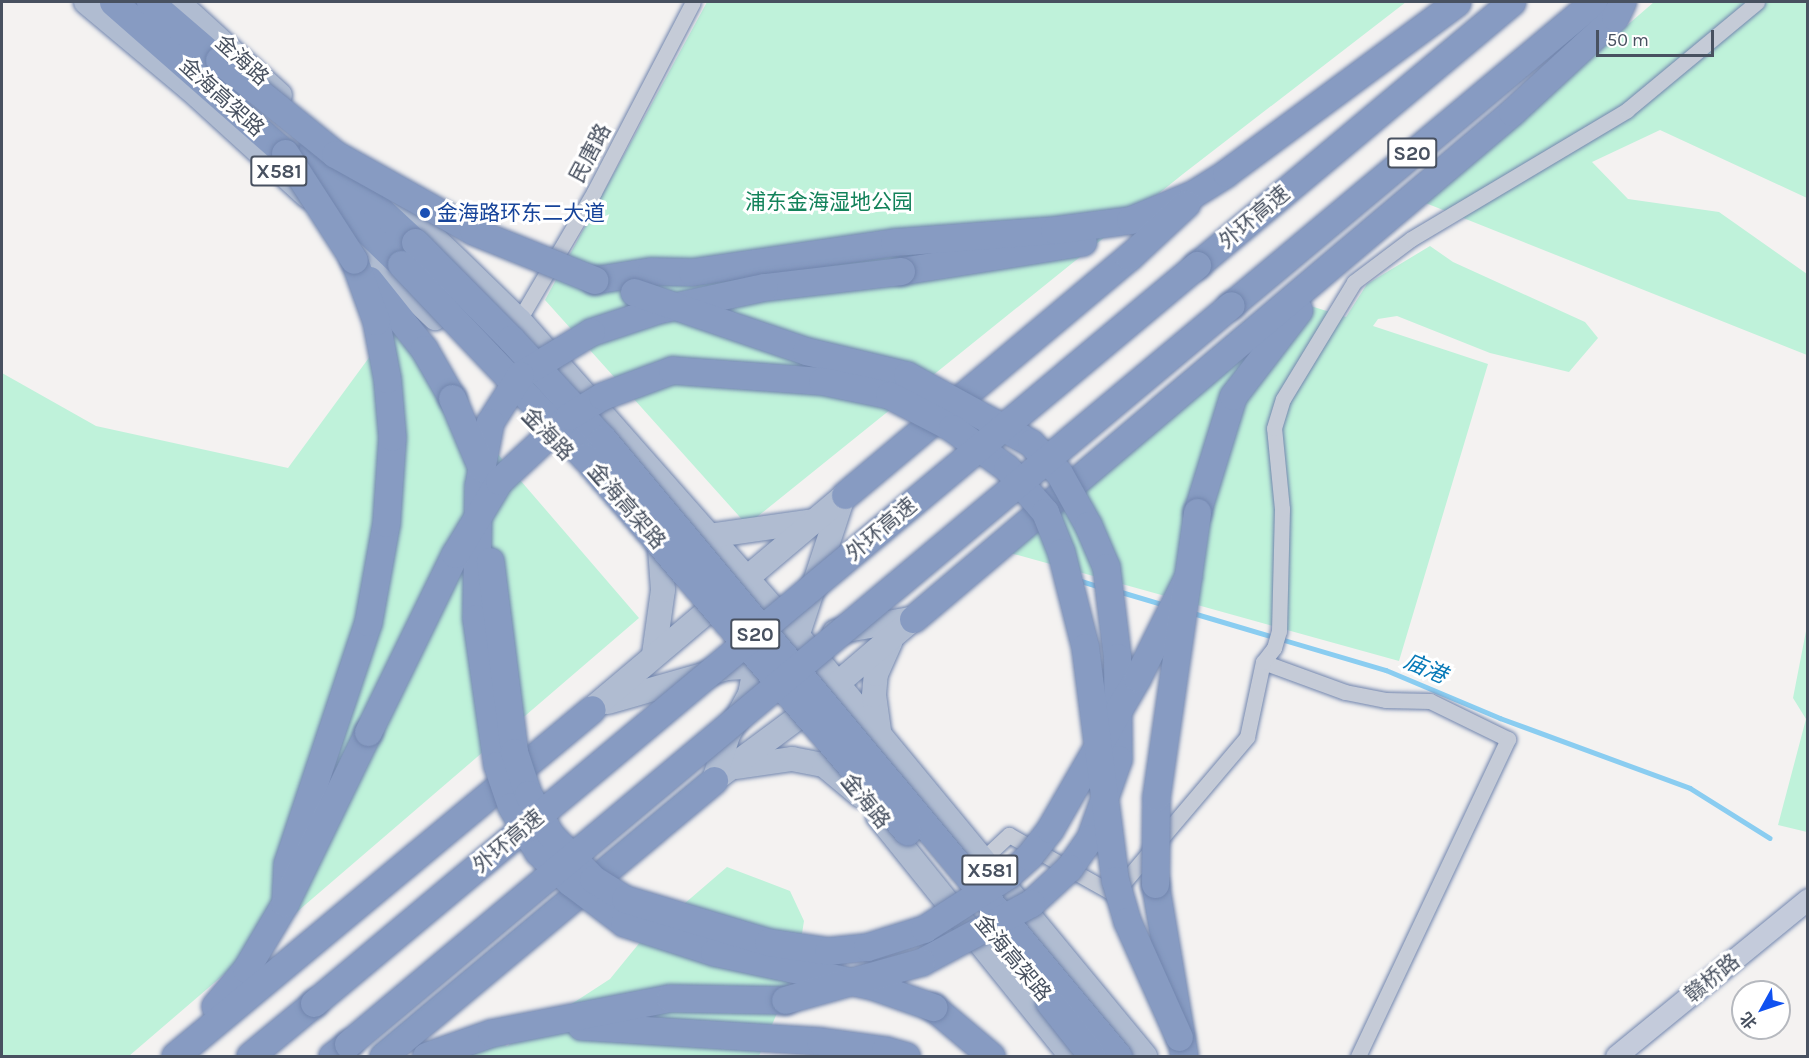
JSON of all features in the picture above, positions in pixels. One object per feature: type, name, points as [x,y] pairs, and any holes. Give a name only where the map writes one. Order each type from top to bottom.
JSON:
[{"type":"highway","name":"金海高架路","points":[[113,2],[285,153],[401,264],[585,457],[926,854],[1092,1056]]},
{"type":"highway","name":"金海高架路","points":[[150,2],[219,60],[423,250],[603,440],[1118,1056]]},
{"type":"highway","points":[[991,1056],[933,1007],[873,986],[714,952],[624,923],[570,882],[538,852],[504,785],[497,765],[476,618],[477,507],[490,422],[520,375],[591,332],[657,310],[764,287],[901,271],[1062,247],[1099,238],[1130,220],[1193,194],[1457,2]]},
{"type":"highway","name":"外环高速","points":[[250,1056],[1512,2]]},
{"type":"highway","name":"S20","points":[[340,1050],[1593,2]]},
{"type":"highway","points":[[902,628],[1552,76],[1616,16],[1623,2]]},
{"type":"highway","points":[[219,60],[335,154],[473,231],[594,280],[806,351],[907,375],[1031,443],[1059,473],[1088,525],[1106,567],[1117,657],[1119,759],[1090,838],[1070,868],[1031,903],[921,962],[785,1000],[670,998],[553,1024],[491,1033],[426,1056]]},
{"type":"highway","points":[[285,153],[354,260],[424,349],[473,441],[485,482],[488,545],[514,752],[528,794],[550,834],[593,879],[625,899],[768,942],[828,951],[867,947],[924,928],[1008,875],[1050,829],[1137,678],[1188,576]]},
{"type":"highway","points":[[844,495],[1180,214],[1193,194]]},
{"type":"highway","points":[[594,280],[651,272],[692,272],[894,242],[1054,230],[1130,220]]},
{"type":"highway","points":[[1182,1047],[1155,884],[1156,796],[1197,512],[1233,396],[1272,341],[1351,248]]},
{"type":"highway","points":[[285,903],[288,864],[368,622],[386,523],[393,437],[376,321],[354,260]]},
{"type":"highway","points":[[177,1055],[192,1028],[246,969],[285,903],[455,554],[498,481],[569,416],[602,396],[672,370],[811,380],[889,395],[952,428],[1007,468],[1045,512],[1061,552],[1086,647],[1114,880],[1127,921],[1182,1047]]},
{"type":"highway","points":[[177,1055],[592,709]]},
{"type":"highway","points":[[383,1056],[724,774]]},
{"type":"highway","points":[[553,1024],[820,1041],[885,1050],[906,1056]]},
{"type":"main road","name":"金海路","points":[[86,2],[190,89],[385,268],[660,549],[697,592],[714,619],[754,669],[861,796],[1071,1056]]},
{"type":"main road","name":"金海路","points":[[178,2],[419,221],[519,320],[710,536],[745,579],[798,636],[1145,1056]]},
{"type":"main road","points":[[592,709],[654,654],[714,619],[745,579],[844,495]]},
{"type":"main road","points":[[791,713],[786,664],[798,636],[844,495]]},
{"type":"main road","points":[[710,536],[813,521]]},
{"type":"main road","points":[[654,654],[663,590],[660,549]]},
{"type":"main road","points":[[724,774],[728,735],[750,694],[762,636],[763,598]]},
{"type":"main road","points":[[714,619],[762,636],[798,636],[902,628]]},
{"type":"main road","points":[[724,774],[831,678],[902,628]]},
{"type":"main road","points":[[880,738],[874,695],[876,674],[902,628]]},
{"type":"main road","points":[[592,709],[638,691],[727,668],[754,669],[786,664],[831,678]]},
{"type":"main road","points":[[724,774],[792,759],[824,765],[861,796]]},
{"type":"street","name":"民唐路","points":[[519,320],[594,192],[693,2]]},
{"type":"street","points":[[982,860],[1009,835],[1114,894],[1247,737],[1263,662],[1274,648],[1279,631],[1282,509],[1274,428],[1283,399],[1354,282],[1411,239],[1627,110],[1756,2]]},
{"type":"street","points":[[1263,662],[1345,692],[1386,700],[1430,701],[1508,739],[1358,1056]]},
{"type":"street","name":"赣桥路","points":[[1616,1056],[1808,899]]},
{"type":"green space","name":"浦东金海湿地公园","points":[[707,2],[1406,2],[1183,174],[747,525],[545,300]]},
{"type":"green space","points":[[1654,2],[1807,2],[1807,198],[1660,130],[1592,162],[1628,199],[1719,212],[1807,274],[1807,355],[1423,202]]},
{"type":"green space","points":[[1430,246],[1453,262],[1585,322],[1598,338],[1569,372],[1490,353],[1397,316],[1378,319],[1373,326],[1488,364],[1399,661],[1003,551],[1301,303],[1346,317],[1367,284]]},
{"type":"green space","points":[[390,329],[639,618],[129,1056],[2,1056],[2,373],[96,426],[288,468]]},
{"type":"green space","points":[[1807,626],[1808,832],[1778,825],[1806,719],[1793,698]]},
{"type":"green space","points":[[727,867],[790,891],[804,921],[797,965],[759,1056],[438,1056],[472,1026],[507,1046],[610,979],[641,941]]},
{"type":"waterway","name":"庙港","points":[[1078,580],[1098,586]]},
{"type":"waterway","name":"庙港","points":[[1118,591],[1165,605]]},
{"type":"waterway","name":"庙港","points":[[1193,613],[1386,670],[1500,718],[1690,788],[1770,838]]},
{"type":"place","name":"金海路环东二大道","points":[[425,213]]}]
